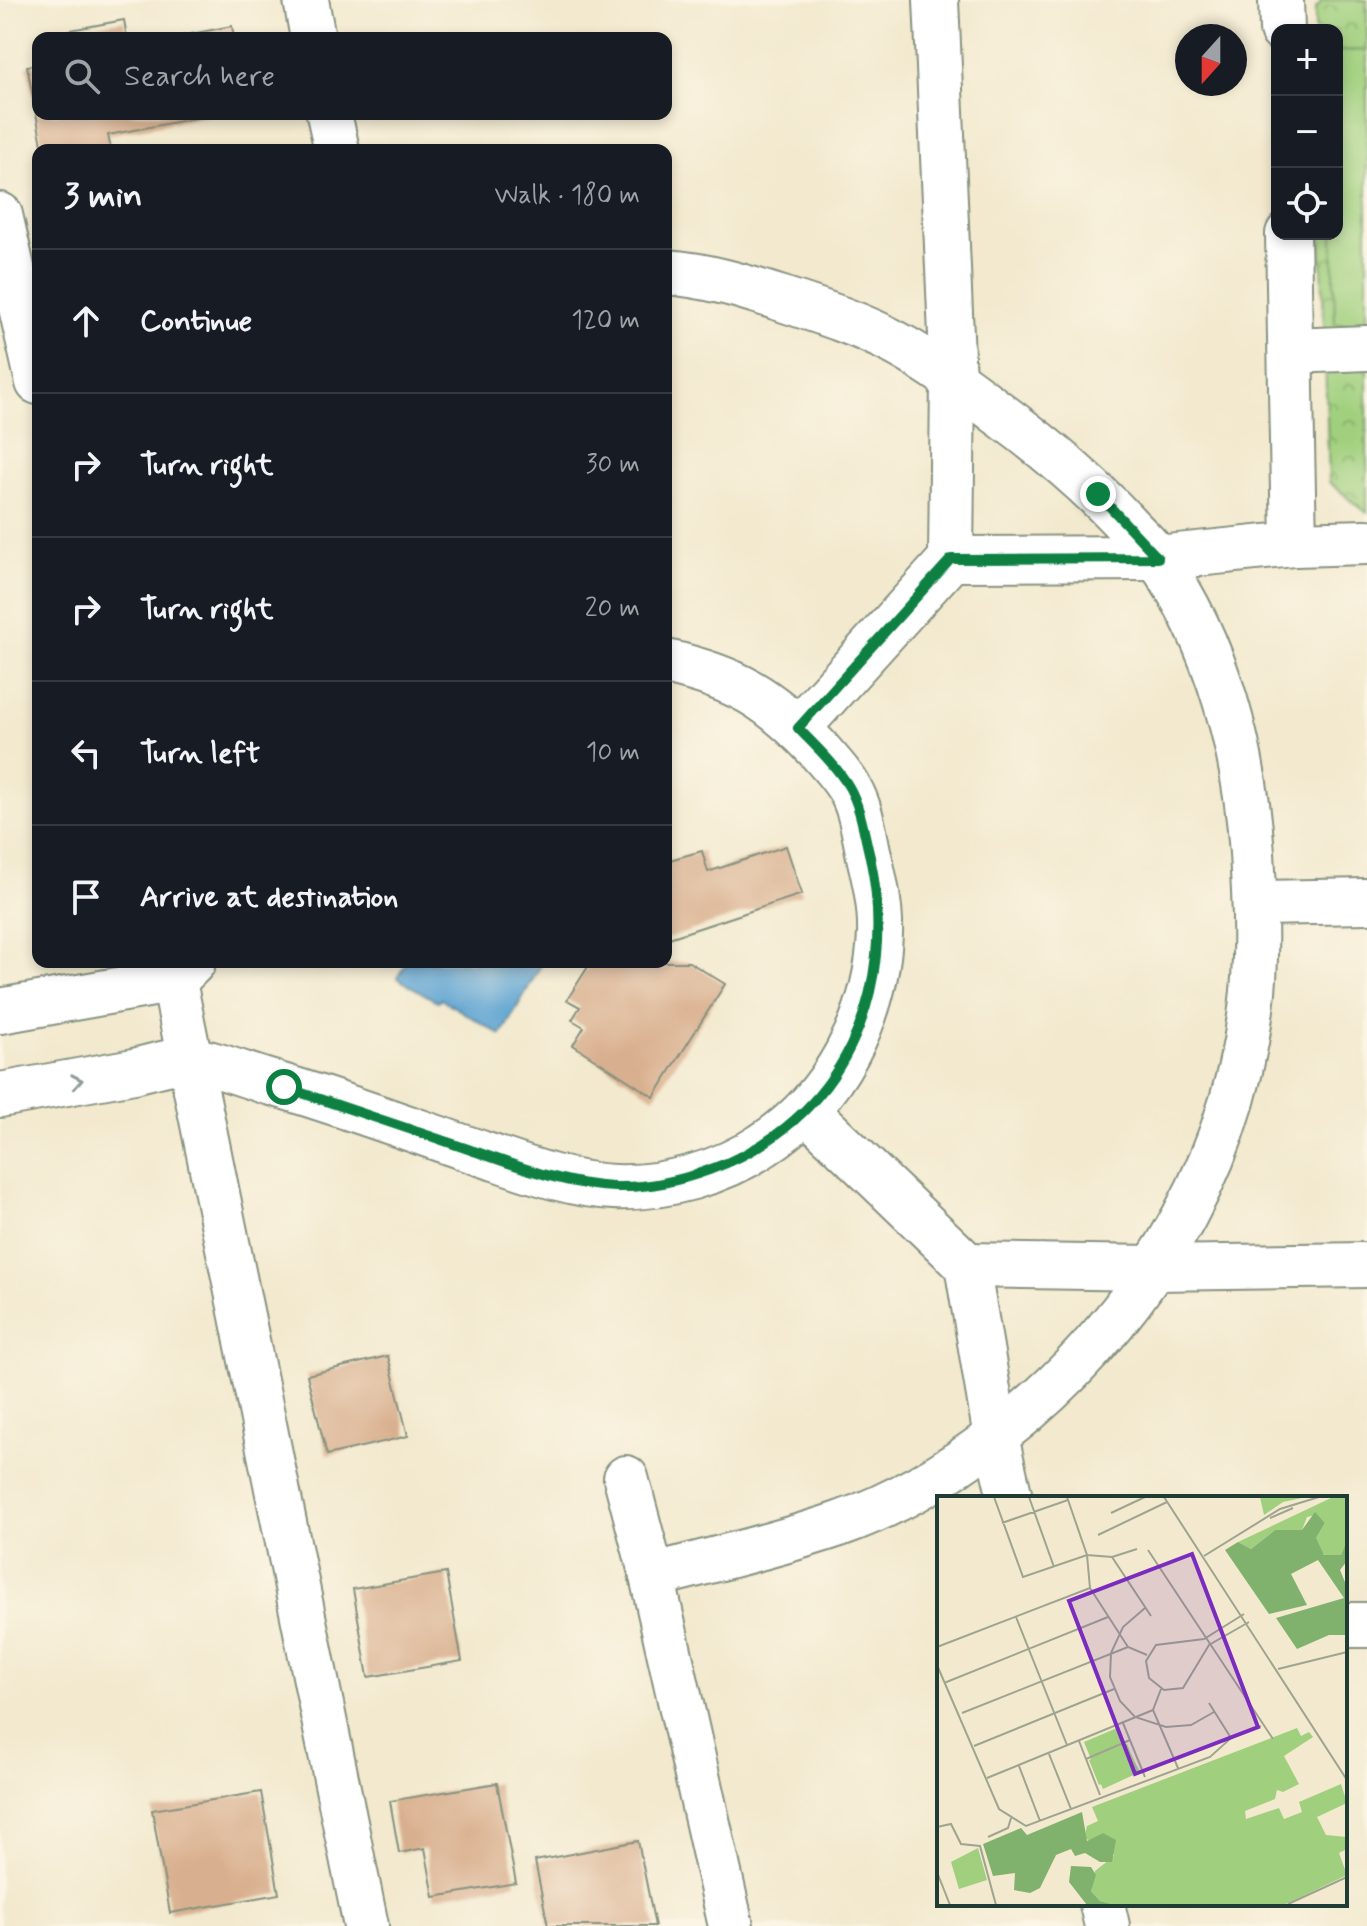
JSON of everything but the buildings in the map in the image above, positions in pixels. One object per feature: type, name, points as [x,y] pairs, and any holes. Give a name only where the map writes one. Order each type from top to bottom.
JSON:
[{"type":"street","points":[[306,0],[312,32]]},
{"type":"street","points":[[798,728],[951,559],[953,380],[936,0]]},
{"type":"street","points":[[1281,0],[1282,24]]},
{"type":"street","points":[[330,120],[336,144]]},
{"type":"street","points":[[0,215],[32,356]]},
{"type":"street","points":[[1288,240],[1294,544]]},
{"type":"street","points":[[652,1576],[840,1523],[889,1502],[937,1476],[996,1437],[1042,1399],[1084,1357],[1154,1268],[1179,1230],[1201,1185],[1236,1090],[1252,1006],[1255,903],[1250,824],[1242,770],[1218,676],[1198,628],[1158,558],[1098,494],[1038,443],[953,380],[897,344],[852,323],[728,281],[672,273]]},
{"type":"street","points":[[1292,351],[1367,348]]},
{"type":"street","points":[[951,559],[1158,558],[1294,544],[1367,542]]},
{"type":"street","points":[[0,1093],[191,1060],[284,1087],[525,1168],[574,1182],[614,1187],[658,1185],[688,1178],[725,1165],[762,1146],[807,1111],[844,1059],[862,1024],[880,933],[875,883],[862,821],[850,788],[798,728],[776,707],[738,685],[672,663]]},
{"type":"street","points":[[1255,903],[1367,901]]},
{"type":"street","points":[[0,1011],[179,968],[191,1060],[366,1926]]},
{"type":"street","points":[[807,1111],[967,1265],[996,1437],[1010,1496]]},
{"type":"street","points":[[967,1265],[1154,1268],[1367,1265]]},
{"type":"street","points":[[626,1478],[652,1576],[731,1926]]},
{"type":"street","points":[[1102,1906],[1107,1926]]},
{"type":"green space","points":[[1322,0],[1367,0],[1367,513],[1329,482],[1321,240],[1343,240],[1343,24],[1315,24],[1315,10]]},
{"type":"green space","points":[[1367,50],[1367,324],[1335,324],[1333,240],[1343,240],[1343,51]]},
{"type":"water","points":[[403,968],[540,968],[501,1035],[441,999],[438,1002],[397,978]]},
{"type":"route","points":[[284,1087],[525,1168],[574,1182],[614,1187],[658,1185],[688,1178],[725,1165],[762,1146],[807,1111],[844,1059],[862,1024],[880,933],[875,883],[862,821],[850,788],[798,728],[951,559],[1158,558],[1098,494]]}]
